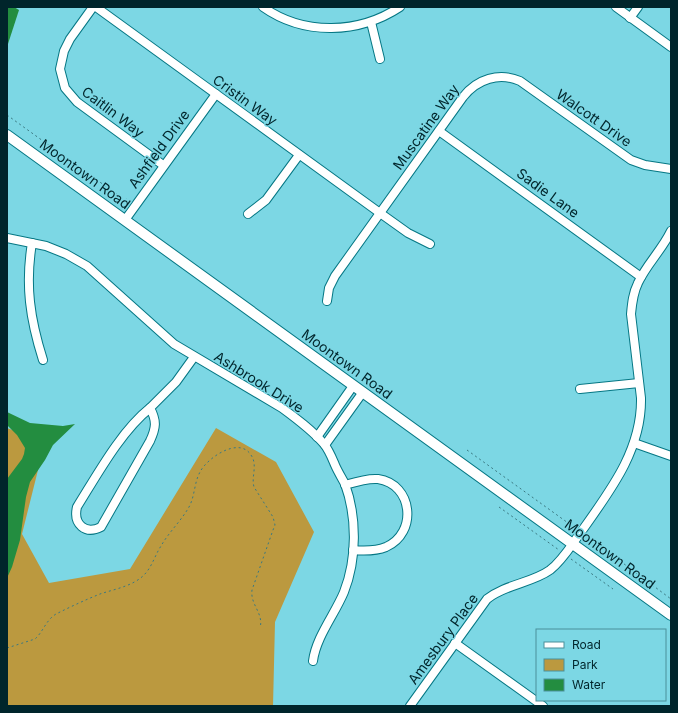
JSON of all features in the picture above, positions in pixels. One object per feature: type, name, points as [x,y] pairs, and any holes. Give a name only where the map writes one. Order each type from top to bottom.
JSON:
[{"type":"street","name":"Cristin Way","points":[[94,7],[408,233],[430,244]]},
{"type":"street","name":"Caitlin Way","points":[[94,7],[70,39],[64,51],[60,69],[66,88],[77,102],[163,165]]},
{"type":"street","points":[[263,7],[287,20],[315,27],[344,28],[371,22],[400,7]]},
{"type":"street","points":[[616,7],[671,47]]},
{"type":"street","points":[[630,18],[638,7]]},
{"type":"street","points":[[371,22],[380,59]]},
{"type":"street","name":"Muscatine Way","points":[[327,300],[329,288],[335,276],[469,90],[484,80],[495,77],[507,77]]},
{"type":"street","name":"Walcott Drive","points":[[507,77],[526,85],[631,160],[645,165],[671,169]]},
{"type":"street","name":"Ashfield Drive","points":[[125,220],[163,165],[216,94]]},
{"type":"street","name":"Sadie Lane","points":[[439,131],[641,277]]},
{"type":"street","name":"Moontown Road","points":[[7,135],[671,616]]},
{"type":"street","points":[[248,214],[266,200],[299,155]]},
{"type":"street","name":"Amesbury Place","points":[[410,706],[487,599],[500,590],[544,574],[557,563],[565,554],[617,480],[630,454],[640,420],[641,408],[639,383],[631,314],[634,292],[641,277],[663,246],[671,231]]},
{"type":"street","name":"Ashbrook Drive","points":[[7,238],[46,246],[66,254],[87,266],[174,344],[282,408],[325,445],[345,485],[352,516],[353,550],[345,590],[317,645],[313,661]]},
{"type":"street","points":[[32,243],[28,271],[29,297],[36,337],[42,360]]},
{"type":"street","points":[[150,408],[155,417],[155,423],[154,433],[150,442],[101,527],[90,530],[83,528],[78,523],[76,518],[76,507],[128,430],[140,416],[176,382],[194,357]]},
{"type":"street","points":[[580,389],[639,383]]},
{"type":"street","points":[[317,437],[353,386]]},
{"type":"street","points":[[325,445],[363,392]]},
{"type":"street","points":[[634,443],[671,456]]},
{"type":"street","points":[[345,485],[369,479],[384,481],[396,488],[401,493],[408,511],[407,524],[404,530],[392,543],[380,549],[353,550]]},
{"type":"street","points":[[455,643],[536,701]]},
{"type":"path","points":[[7,115],[122,198],[125,200],[127,198]]},
{"type":"path","points":[[7,648],[38,637],[48,622],[55,615],[98,595],[134,582],[143,576],[151,566],[160,547],[190,505],[196,480],[202,468],[211,460],[233,447],[248,450],[253,458],[254,487],[274,521],[273,530],[252,590],[252,603],[260,615],[260,628]]},
{"type":"path","points":[[466,450],[671,599]]},
{"type":"path","points":[[499,507],[613,589]]},
{"type":"green space","points":[[7,428],[45,442],[22,534],[49,583],[130,569],[216,428],[276,462],[314,532],[275,622],[273,706],[7,706]]},
{"type":"water","points":[[7,7],[14,7],[19,10],[7,47]]},
{"type":"water","points":[[7,412],[30,423],[63,426],[75,424],[53,445],[30,482],[26,497],[20,540],[7,578],[7,479],[22,459],[25,448],[17,435],[7,425]]}]
